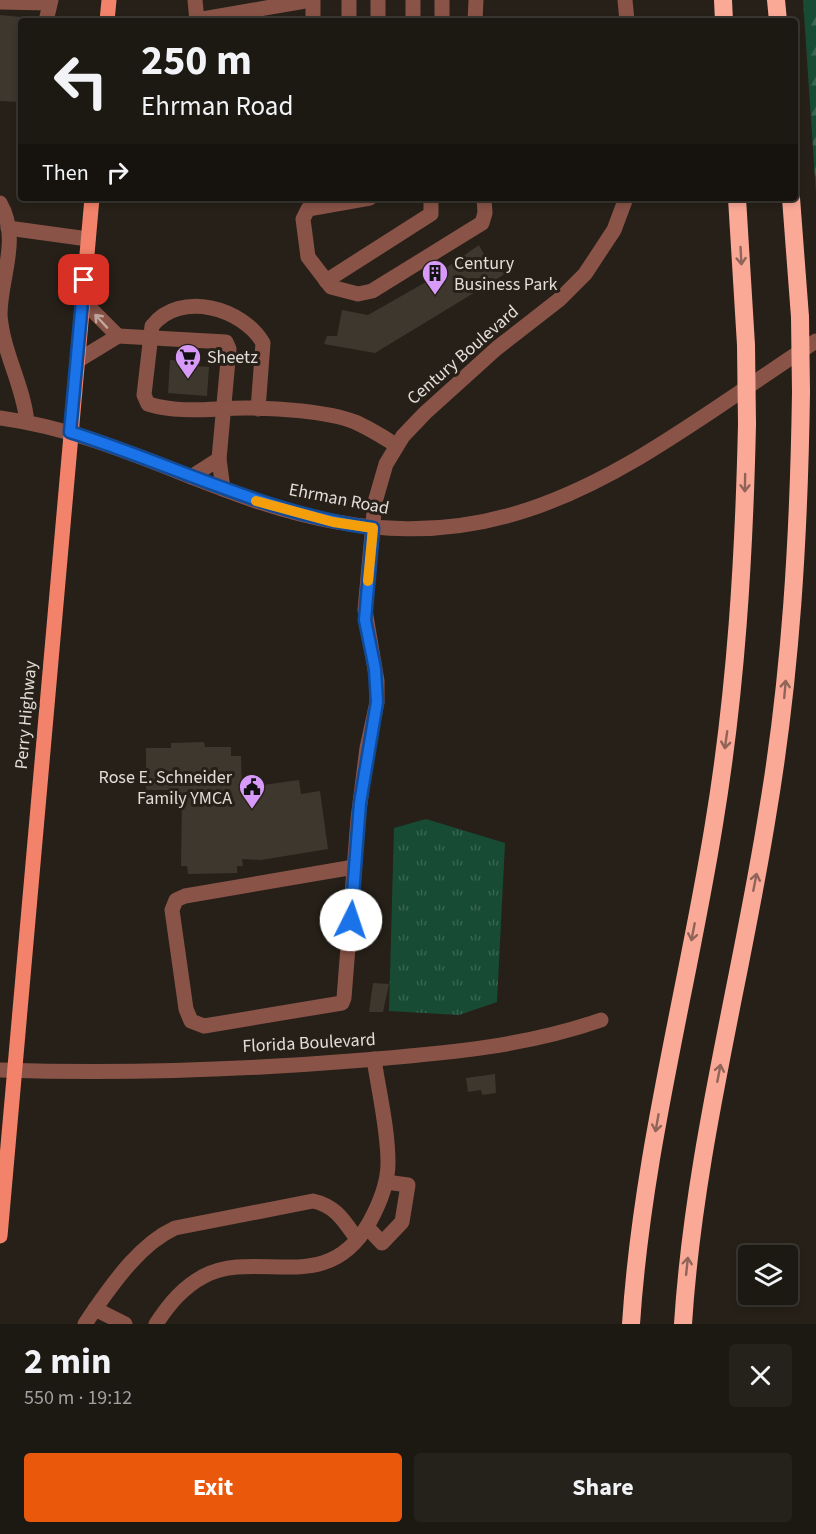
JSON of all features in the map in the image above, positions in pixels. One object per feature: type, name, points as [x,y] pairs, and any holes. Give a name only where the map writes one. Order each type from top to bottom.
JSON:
[{"type":"highway","points":[[723,0],[724,18]]},
{"type":"highway","points":[[776,0],[778,18]]},
{"type":"highway","points":[[631,1324],[635,1269],[647,1181],[714,825],[734,680],[744,554],[747,424],[746,345],[737,201]]},
{"type":"highway","points":[[683,1324],[687,1270],[699,1179],[767,817],[784,705],[800,489],[800,317],[791,201]]},
{"type":"main road","points":[[107,18],[109,0]]},
{"type":"main road","name":"Perry Highway","points":[[0,1236],[8,1070],[92,201]]},
{"type":"street","points":[[195,0],[197,18]]},
{"type":"street","points":[[213,18],[312,0],[313,18]]},
{"type":"street","points":[[349,0],[349,18]]},
{"type":"street","points":[[378,0],[378,18]]},
{"type":"street","points":[[413,0],[413,18]]},
{"type":"street","points":[[442,0],[442,18]]},
{"type":"street","points":[[476,0],[476,18]]},
{"type":"street","points":[[624,0],[627,18]]},
{"type":"street","points":[[0,2],[49,2],[46,18]]},
{"type":"street","points":[[351,201],[308,208],[303,219],[308,257],[331,287],[345,292],[372,291],[482,223],[485,213],[484,201]]},
{"type":"street","points":[[326,281],[431,214],[431,201]]},
{"type":"street","name":"Century Boulevard","points":[[354,867],[185,896],[176,900],[172,910],[186,1009],[191,1021],[204,1026],[342,1003],[364,772],[377,702],[375,669],[365,620],[375,502],[382,474],[396,445],[425,413],[585,274],[614,231],[625,201]]},
{"type":"street","points":[[0,203],[5,212],[10,241],[0,313],[5,350],[24,398],[27,422]]},
{"type":"street","points":[[8,228],[88,239]]},
{"type":"street","points":[[82,300],[118,336]]},
{"type":"street","points":[[258,409],[263,343],[249,324],[213,309],[184,306],[167,311],[158,318],[152,326],[150,338],[144,395],[148,404],[160,408],[192,410],[258,409],[328,415],[345,420],[396,445]]},
{"type":"street","points":[[77,361],[118,336],[226,342],[229,349],[219,459],[223,489]]},
{"type":"street","name":"Ehrman Road","points":[[0,418],[70,432],[136,453],[223,489],[316,518],[373,528],[416,530],[470,525],[522,514],[563,498],[636,459],[816,341]]},
{"type":"street","points":[[191,477],[219,459]]},
{"type":"street","name":"Florida Boulevard","points":[[8,1070],[156,1071],[374,1059],[483,1049],[558,1035],[601,1020]]},
{"type":"street","points":[[156,1324],[167,1307],[185,1288],[205,1275],[226,1269],[305,1268],[342,1253],[362,1233],[378,1207],[386,1182],[387,1141],[374,1059]]},
{"type":"street","points":[[85,1324],[109,1288],[158,1236],[204,1220],[313,1201],[328,1204],[362,1233],[382,1243],[402,1222],[408,1185],[386,1182]]},
{"type":"street","points":[[95,1309],[125,1324]]},
{"type":"green space","points":[[803,0],[816,0],[816,193]]},
{"type":"green space","points":[[426,819],[505,843],[497,1002],[459,1015],[389,1011],[394,828]]},
{"type":"building","points":[[0,15],[21,17],[18,18],[18,102],[0,101]]},
{"type":"building","name":"Century Business Park","points":[[479,245],[493,271],[500,268],[505,274],[375,353],[324,344],[327,336],[337,336],[342,310],[368,315],[426,282]]},
{"type":"building","name":"Sheetz","points":[[170,360],[182,361],[181,365],[209,367],[207,396],[168,393]]},
{"type":"building","name":"Rose E. Schneider Family YMCA","points":[[204,742],[205,747],[231,747],[231,756],[241,756],[242,788],[299,780],[301,794],[320,791],[328,849],[261,860],[242,859],[243,866],[237,866],[237,873],[188,874],[187,866],[181,866],[182,799],[168,799],[168,790],[146,790],[146,748],[171,748],[171,743]]},
{"type":"building","points":[[373,983],[389,984],[383,1012],[369,1012]]},
{"type":"building","points":[[495,1074],[496,1093],[482,1095],[481,1090],[468,1092],[466,1078]]},
{"type":"slow traffic","points":[[256,501],[333,522],[373,528],[368,581]]},
{"type":"place","name":"Century Business Park","points":[[435,296]]},
{"type":"place","name":"Sheetz","points":[[188,380]]},
{"type":"place","name":"Rose E. Schneider Family YMCA","points":[[252,810]]},
{"type":"route","points":[[84,280],[70,432],[136,453],[206,483],[266,504],[333,522],[373,528],[365,620],[377,681],[377,702],[367,748],[360,803],[351,920]]}]
